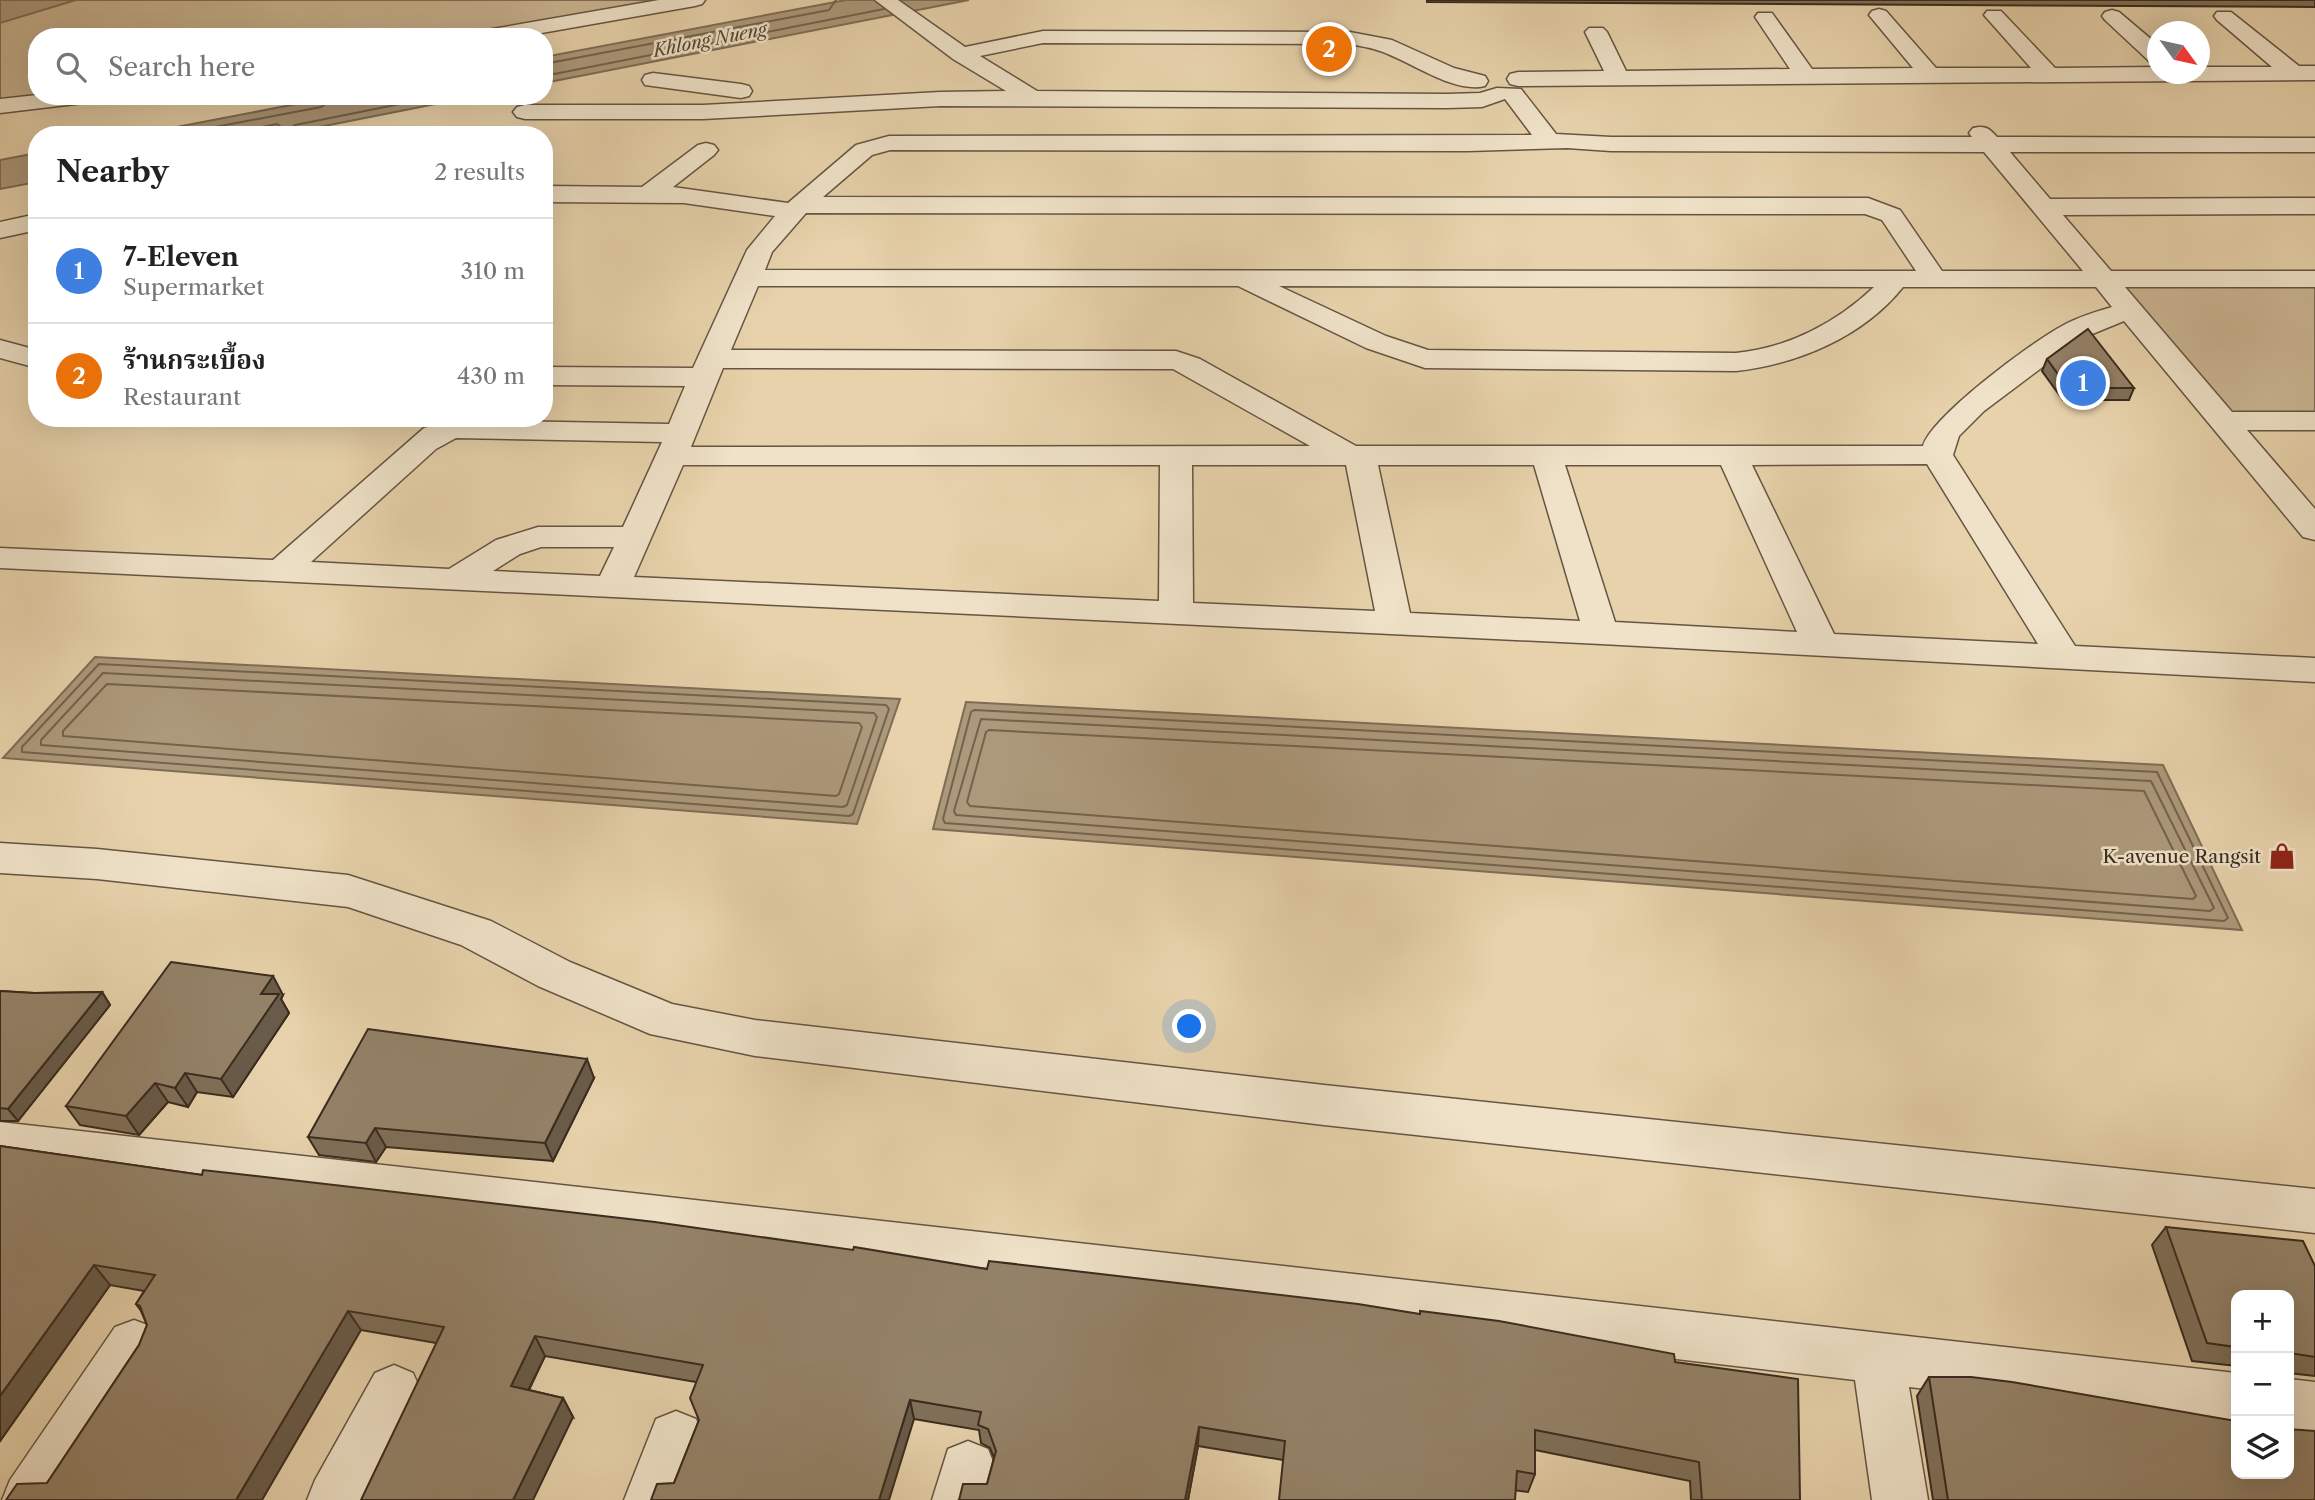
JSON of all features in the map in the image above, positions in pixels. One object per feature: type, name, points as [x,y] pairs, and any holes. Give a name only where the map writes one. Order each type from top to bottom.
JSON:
[{"type":"street","points":[[533,28],[695,0]]},
{"type":"street","points":[[885,0],[961,54],[1032,98]]},
{"type":"street","points":[[1879,15],[1930,75]]},
{"type":"street","points":[[1994,15],[2050,75]]},
{"type":"street","points":[[2112,16],[2147,47]]},
{"type":"street","points":[[2224,16],[2304,73]]},
{"type":"street","points":[[1765,17],[1805,75]]},
{"type":"street","points":[[1596,32],[1618,77]]},
{"type":"street","points":[[961,54],[1043,37],[1166,36],[1364,40],[1393,48],[1446,73],[1476,81],[1491,76],[1509,89],[1558,141]]},
{"type":"street","points":[[1165,98],[1166,36]]},
{"type":"street","points":[[2210,74],[2304,73]]},
{"type":"street","points":[[525,113],[703,112],[940,99],[1165,98],[1447,102],[1482,100],[1509,89],[1618,77],[2147,74]]},
{"type":"street","points":[[653,80],[737,91],[812,94],[920,93],[940,99]]},
{"type":"street","points":[[0,106],[28,103]]},
{"type":"street","points":[[612,587],[747,278],[770,236],[796,208],[864,150],[890,142],[1558,141],[1611,144],[2315,133]]},
{"type":"street","points":[[1986,138],[2315,145]]},
{"type":"street","points":[[1986,138],[2315,530]]},
{"type":"street","points":[[649,194],[706,150]]},
{"type":"street","points":[[553,194],[649,194],[796,208],[1868,206],[1891,215],[1934,278]]},
{"type":"street","points":[[2043,207],[2315,206]]},
{"type":"street","points":[[0,230],[28,224]]},
{"type":"street","points":[[747,278],[1934,278],[2107,281],[2315,279]]},
{"type":"street","points":[[1238,278],[1376,342],[1425,359],[1709,362],[1753,361],[1794,351],[1871,304],[1886,292],[1895,279]]},
{"type":"street","points":[[2063,655],[1937,455],[1939,442],[1947,430],[1973,405],[2070,332],[2132,310]]},
{"type":"street","points":[[0,349],[28,357]]},
{"type":"street","points":[[553,376],[708,368],[1176,360],[1353,455],[1395,623]]},
{"type":"street","points":[[2223,421],[2315,421]]},
{"type":"street","points":[[282,570],[425,442],[453,429],[676,445],[1176,456],[1937,455]]},
{"type":"street","points":[[1175,613],[1176,456]]},
{"type":"street","points":[[1547,457],[1601,632]]},
{"type":"street","points":[[1733,457],[1821,646]]},
{"type":"street","points":[[456,579],[508,547],[538,537],[635,537]]},
{"type":"street","points":[[0,558],[1601,632],[1821,646],[2063,655],[2315,670]]},
{"type":"street","points":[[0,858],[110,865],[348,891],[476,933],[566,979],[666,1021],[755,1038],[1338,1107],[2315,1211]]},
{"type":"street","points":[[0,1142],[2231,1398]]},
{"type":"street","points":[[30,1500],[134,1345]]},
{"type":"street","points":[[1878,1358],[1900,1500]]},
{"type":"street","points":[[335,1500],[394,1391]]},
{"type":"street","points":[[2294,1406],[2315,1408]]},
{"type":"street","points":[[652,1500],[676,1438]]},
{"type":"shaded area","points":[[0,0],[668,0],[503,28],[28,28],[28,98],[0,104]]},
{"type":"shaded area","points":[[2315,277],[2315,418],[2231,418],[2109,279]]},
{"type":"water","points":[[0,0],[76,0],[0,23]]},
{"type":"water","name":"Khlong Nueng","points":[[846,0],[969,0],[553,81],[553,55]]},
{"type":"water","points":[[291,105],[431,105],[324,126],[182,126]]},
{"type":"water","points":[[28,155],[28,184],[0,189],[0,160]]},
{"type":"water","points":[[95,657],[900,699],[857,824],[3,758]]},
{"type":"water","points":[[966,702],[2163,765],[2242,930],[933,829]]},
{"type":"building","points":[[2088,329],[2134,388],[2068,388],[2047,359]]},
{"type":"building","points":[[171,962],[273,976],[261,994],[279,994],[221,1079],[185,1073],[175,1088],[155,1083],[126,1116],[66,1106]]},
{"type":"building","points":[[0,991],[102,992],[8,1109],[0,1108]]},
{"type":"building","points":[[368,1029],[587,1059],[545,1143],[375,1128],[366,1143],[308,1137]]},
{"type":"building","points":[[0,1146],[202,1175],[203,1170],[655,1222],[853,1250],[854,1247],[987,1269],[989,1261],[1358,1304],[1420,1314],[1420,1311],[1499,1321],[1674,1354],[1675,1362],[1798,1379],[1800,1500],[1702,1500],[1699,1462],[1535,1430],[1535,1474],[1517,1471],[1515,1500],[1279,1500],[1285,1441],[1199,1427],[1185,1500],[959,1500],[963,1484],[987,1484],[996,1451],[988,1429],[978,1425],[981,1412],[910,1400],[879,1500],[651,1500],[657,1484],[674,1483],[699,1420],[690,1398],[703,1365],[535,1336],[511,1386],[563,1398],[513,1500],[361,1500],[444,1327],[348,1311],[236,1500],[6,1500],[17,1484],[47,1483],[139,1345],[147,1325],[140,1306],[136,1304],[155,1275],[94,1265],[0,1396]]},
{"type":"building","points":[[2166,1227],[2303,1241],[2315,1266],[2315,1357],[2294,1354],[2294,1290],[2231,1290],[2231,1346],[2207,1343]]},
{"type":"building","points":[[1929,1377],[1971,1377],[2012,1382],[2231,1420],[2231,1479],[2294,1479],[2294,1429],[2315,1431],[2315,1500],[1948,1500]]},
{"type":"place","name":"ร้านกระเบื้อง","points":[[1329,49]]},
{"type":"place","name":"7-Eleven","points":[[2083,383]]},
{"type":"place","name":"K-avenue Rangsit","points":[[2282,856]]}]
